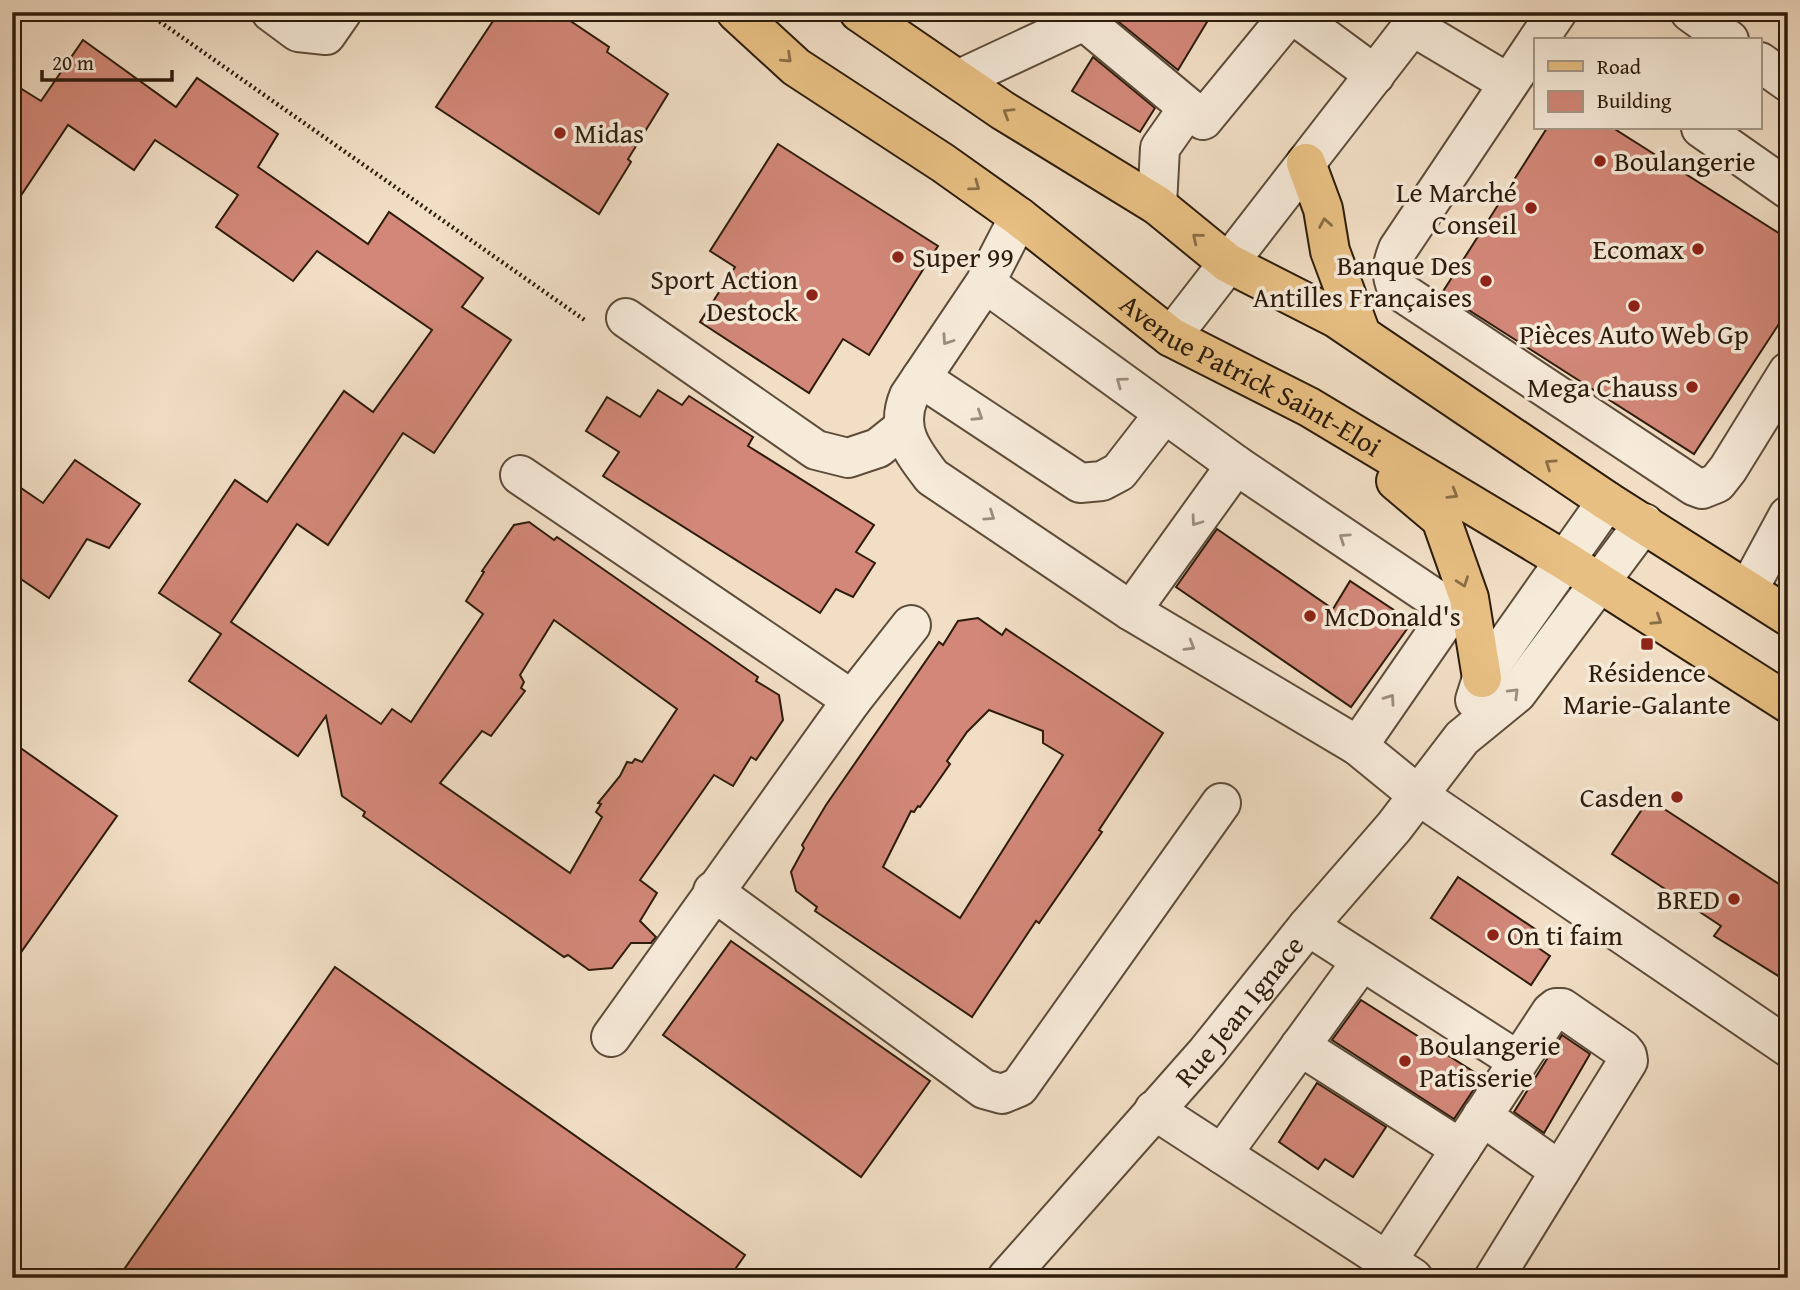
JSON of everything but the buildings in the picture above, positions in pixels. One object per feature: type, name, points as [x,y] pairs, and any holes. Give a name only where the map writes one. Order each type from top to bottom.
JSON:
[{"type":"main road","name":"Avenue Patrick Saint-Eloi","points":[[736,12],[796,67],[943,163],[1019,217],[1171,337],[1309,408],[1564,560],[1788,704]]},
{"type":"main road","points":[[862,13],[1002,110],[1157,205],[1228,263],[1336,318],[1607,501],[1788,616]]},
{"type":"main road","points":[[1306,163],[1323,209],[1330,251],[1361,334]]},
{"type":"main road","points":[[1309,408],[1441,519],[1469,598],[1482,678]]},
{"type":"street","points":[[271,12],[298,32],[326,35],[342,12]]},
{"type":"street","points":[[1690,12],[1726,38]]},
{"type":"street","points":[[954,77],[964,77],[1084,21],[1203,120],[1291,13],[1375,75]]},
{"type":"street","points":[[1171,337],[1418,19],[1508,83]]},
{"type":"street","points":[[1534,52],[1508,83],[1398,249],[1392,266],[1392,278],[1397,289],[1702,489],[1717,483],[1723,476],[1788,372]]},
{"type":"street","points":[[1762,63],[1788,82]]},
{"type":"street","points":[[1157,205],[1160,148],[1188,108]]},
{"type":"street","points":[[1704,130],[1788,188]]},
{"type":"street","points":[[1019,217],[985,283],[904,407],[903,428],[919,461],[932,477],[1131,611],[1358,746],[1419,795],[1788,1047]]},
{"type":"street","points":[[985,283],[1236,465],[1437,600],[1443,624],[1358,746]]},
{"type":"street","points":[[626,318],[816,450],[848,458],[878,448],[903,428]]},
{"type":"street","points":[[921,378],[1080,483],[1102,481],[1119,472],[1164,414]]},
{"type":"street","points":[[1131,611],[1236,465]]},
{"type":"street","points":[[520,475],[852,701]]},
{"type":"street","name":"Rue Jean Ignace","points":[[1462,738],[1482,678],[1607,501]]},
{"type":"street","points":[[1748,590],[1788,516]]},
{"type":"street","name":"Rue Jean Ignace","points":[[1007,1278],[1207,1052],[1308,926],[1394,827],[1462,738],[1517,693],[1644,523]]},
{"type":"street","points":[[611,1037],[713,891],[911,625]]},
{"type":"street","points":[[713,891],[984,1089],[1002,1094],[1018,1087],[1221,803]]},
{"type":"street","points":[[1308,926],[1518,1061]]},
{"type":"street","points":[[1222,1154],[1362,961]]},
{"type":"street","points":[[1154,1110],[1400,1269],[1461,1149],[1518,1061],[1556,1008],[1562,1008],[1627,1055],[1626,1067],[1494,1278]]},
{"type":"street","points":[[1300,1046],[1461,1149]]},
{"type":"street","points":[[1482,1116],[1560,1171]]},
{"type":"path","points":[[146,12],[589,323]]},
{"type":"place","name":"Midas","points":[[560,133]]},
{"type":"place","name":"Boulangerie","points":[[1600,161]]},
{"type":"place","name":"Le Marché Conseil","points":[[1531,208]]},
{"type":"place","name":"Ecomax","points":[[1698,249]]},
{"type":"place","name":"Super 99","points":[[898,257]]},
{"type":"place","name":"Banque Des Antilles Françaises","points":[[1486,281]]},
{"type":"place","name":"Sport Action Destock","points":[[812,295]]},
{"type":"place","name":"Pièces Auto Web Gp","points":[[1634,306]]},
{"type":"place","name":"Mega Chauss","points":[[1692,387]]},
{"type":"place","name":"McDonald's","points":[[1310,616]]},
{"type":"place","name":"Résidence Marie-Galante","points":[[1647,644]]},
{"type":"place","name":"Casden","points":[[1677,797]]},
{"type":"place","name":"BRED","points":[[1734,899]]},
{"type":"place","name":"On ti faim","points":[[1493,935]]},
{"type":"place","name":"Boulangerie Patisserie","points":[[1405,1061]]}]
